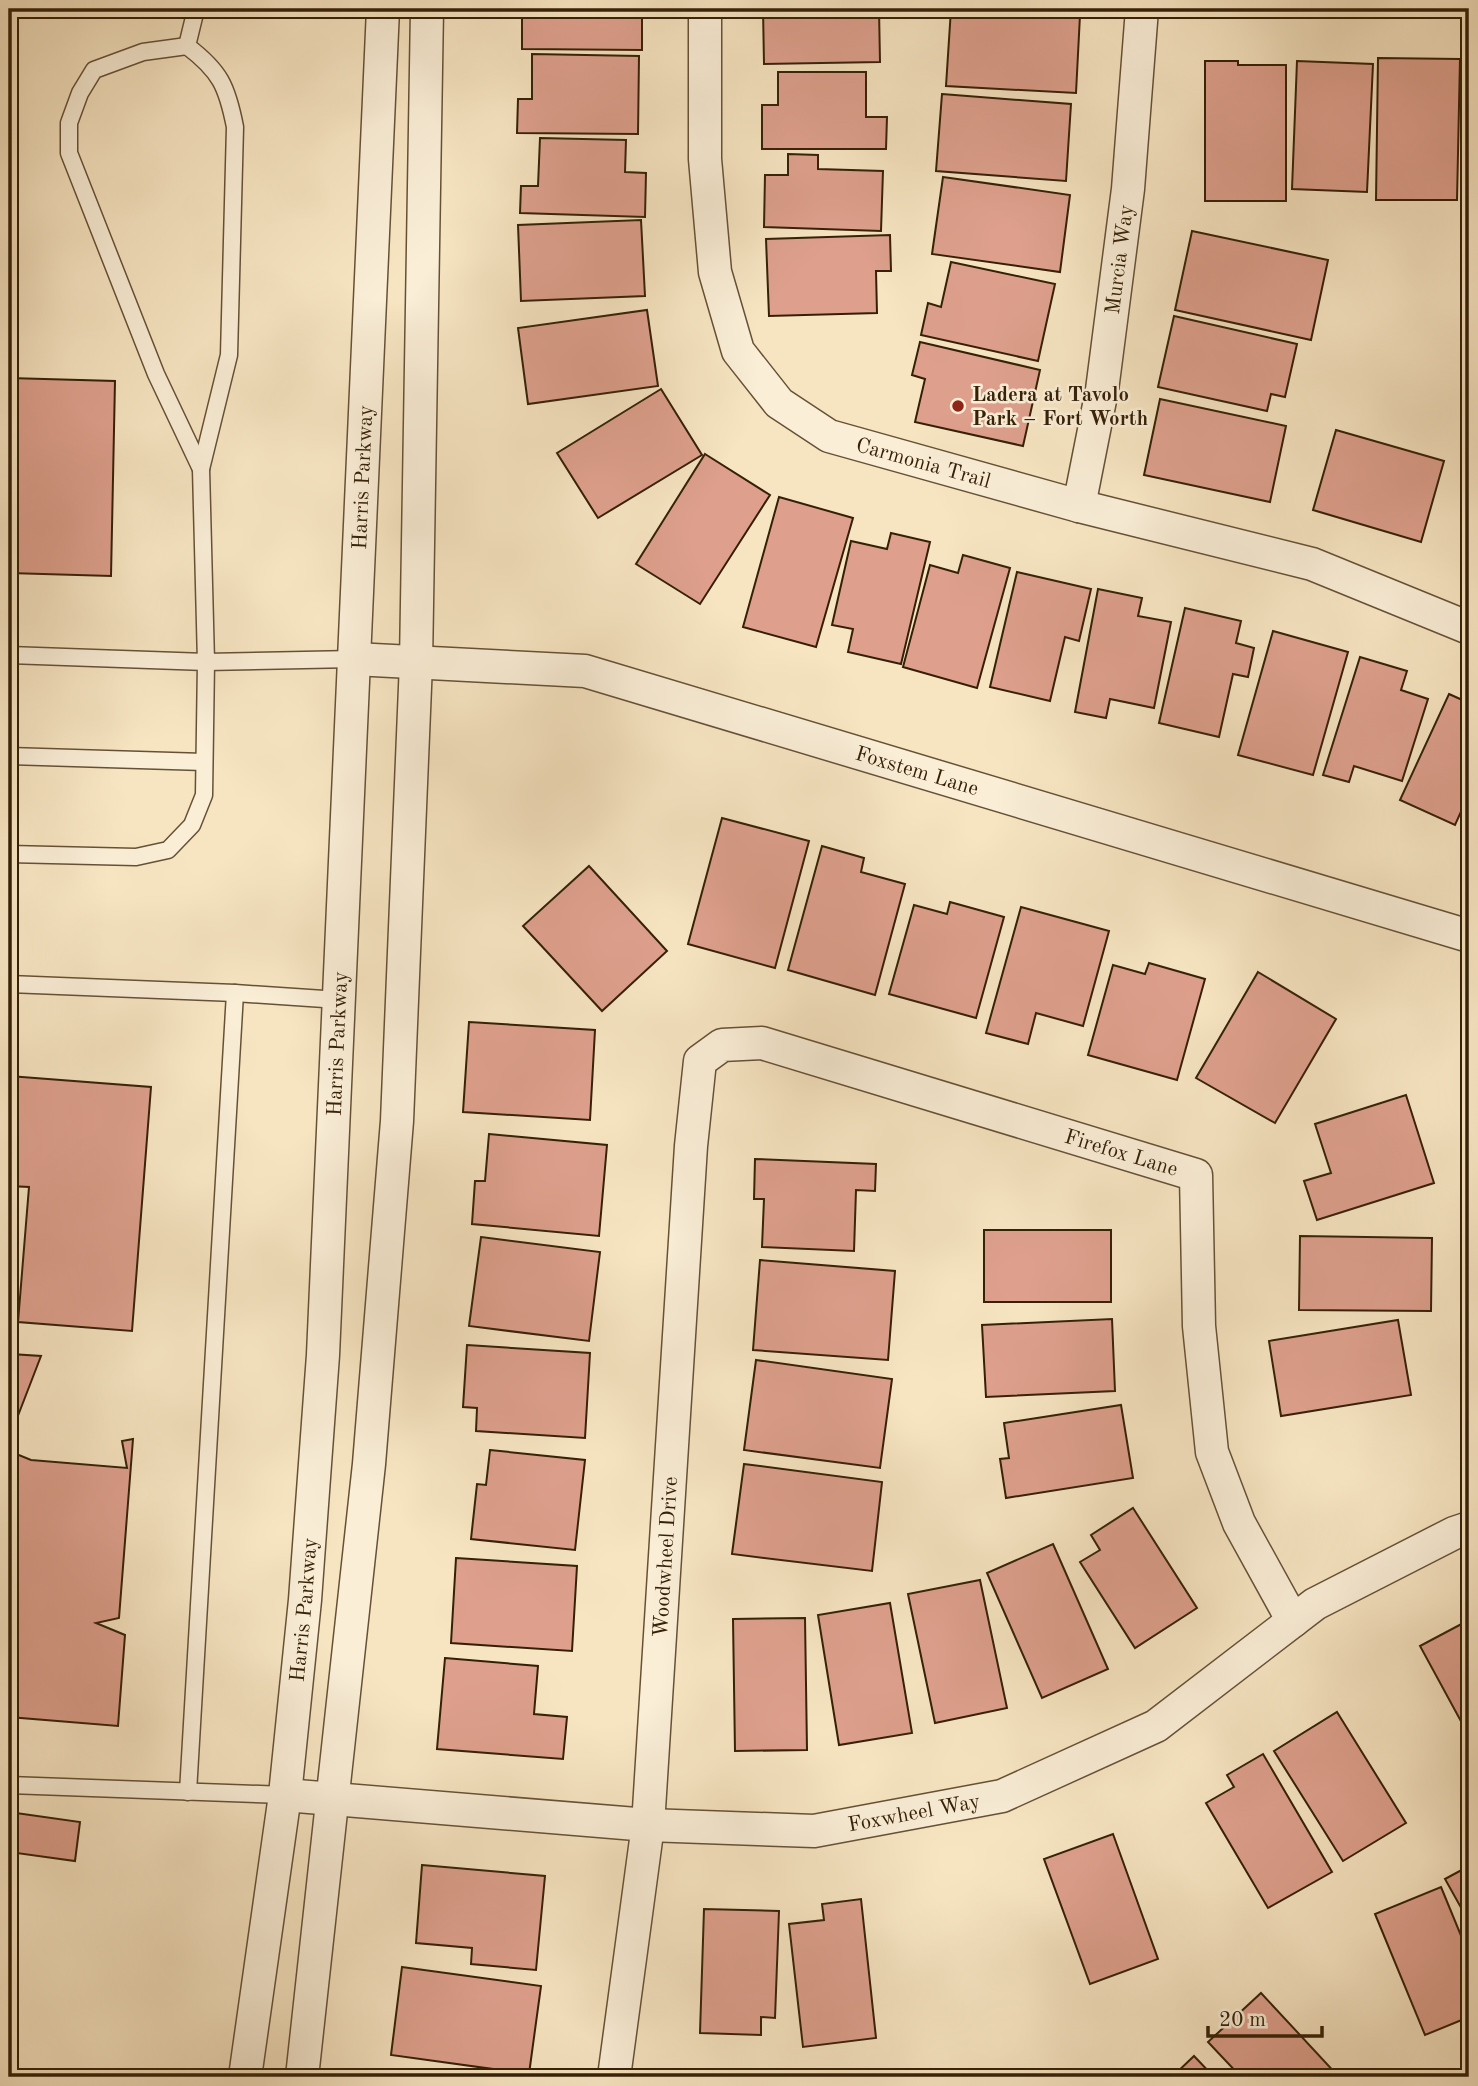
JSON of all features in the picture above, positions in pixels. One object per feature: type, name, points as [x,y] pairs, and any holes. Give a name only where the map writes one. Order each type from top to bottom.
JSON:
[{"type":"street","name":"Harris Parkway","points":[[245,2077],[285,1795],[305,1600],[323,1356],[383,9]]},
{"type":"street","points":[[302,2077],[369,1464],[397,1121],[416,663],[427,9]]},
{"type":"street","name":"Carmonia Trail","points":[[705,9],[705,159],[715,272],[738,351],[779,403],[829,436],[1079,506],[1312,564],[1469,628]]},
{"type":"street","name":"Murcia Way","points":[[1079,506],[1102,390],[1128,189],[1142,9]]},
{"type":"street","name":"Foxstem Lane","points":[[354,659],[585,671],[1469,936]]},
{"type":"street","name":"Firefox Lane","points":[[722,1045],[762,1043],[1196,1175],[1199,1326],[1212,1452],[1238,1523],[1293,1621]]},
{"type":"street","name":"Woodwheel Drive","points":[[614,2077],[648,1825],[691,1146],[700,1060],[722,1045]]},
{"type":"street","name":"Foxwheel Way","points":[[285,1795],[648,1825],[814,1831],[1002,1796],[1156,1726],[1315,1604],[1469,1528]]},
{"type":"lane","points":[[187,46],[196,9]]},
{"type":"lane","points":[[9,854],[136,857],[168,850],[192,825],[204,795],[206,662],[201,469],[229,355],[235,127],[229,94],[207,61],[187,46],[143,52],[94,70],[80,93],[69,123],[69,153],[156,374],[201,469]]},
{"type":"lane","points":[[9,655],[206,662],[354,659]]},
{"type":"lane","points":[[9,756],[204,762]]},
{"type":"lane","points":[[9,984],[339,1000]]},
{"type":"lane","points":[[188,1792],[235,993]]},
{"type":"lane","points":[[9,1785],[285,1795]]},
{"type":"building","points":[[522,9],[642,9],[642,50],[522,49]]},
{"type":"building","points":[[763,9],[879,9],[880,62],[764,64]]},
{"type":"building","points":[[951,9],[1080,15],[1076,93],[946,86]]},
{"type":"building","points":[[532,54],[639,56],[638,134],[517,133],[518,99],[532,99]]},
{"type":"building","points":[[1378,58],[1460,59],[1457,200],[1376,200]]},
{"type":"building","points":[[1464,59],[1469,59],[1469,199],[1465,199]]},
{"type":"building","points":[[1205,61],[1238,61],[1238,65],[1286,65],[1286,201],[1205,201]]},
{"type":"building","points":[[1297,61],[1373,64],[1367,192],[1292,189]]},
{"type":"building","points":[[778,72],[866,72],[866,117],[887,117],[886,149],[762,149],[762,105],[778,105]]},
{"type":"building","points":[[942,94],[1071,104],[1066,181],[936,171]]},
{"type":"building","points":[[540,138],[626,140],[625,172],[646,173],[645,217],[520,213],[521,186],[538,186]]},
{"type":"building","points":[[788,154],[818,155],[818,169],[883,171],[881,231],[764,227],[765,175],[788,175]]},
{"type":"building","points":[[943,177],[1070,195],[1060,272],[932,254]]},
{"type":"building","points":[[641,220],[645,296],[521,301],[518,225]]},
{"type":"building","points":[[1192,231],[1328,260],[1311,340],[1175,310]]},
{"type":"building","points":[[890,235],[891,271],[876,271],[877,313],[769,316],[766,239]]},
{"type":"building","points":[[951,262],[1055,284],[1038,361],[921,335],[928,303],[941,307]]},
{"type":"building","points":[[647,310],[658,386],[528,404],[518,328]]},
{"type":"building","points":[[1174,316],[1297,344],[1285,397],[1271,394],[1267,411],[1158,387]]},
{"type":"building","points":[[920,342],[1040,370],[1023,446],[915,422],[925,379],[912,375]]},
{"type":"building","points":[[9,378],[115,381],[111,576],[9,573]]},
{"type":"building","points":[[661,389],[702,455],[598,518],[557,453]]},
{"type":"building","points":[[1160,399],[1286,426],[1270,502],[1144,475]]},
{"type":"building","points":[[1336,430],[1444,461],[1421,542],[1313,510]]},
{"type":"building","points":[[705,454],[770,495],[700,604],[636,564]]},
{"type":"building","points":[[779,497],[853,518],[816,647],[743,627]]},
{"type":"building","points":[[891,533],[930,542],[901,664],[848,652],[853,629],[832,625],[851,541],[887,549]]},
{"type":"building","points":[[963,555],[1010,568],[977,688],[903,667],[930,565],[958,573]]},
{"type":"building","points":[[1017,572],[1091,589],[1079,641],[1065,637],[1050,701],[990,687]]},
{"type":"building","points":[[1098,589],[1142,598],[1138,616],[1171,622],[1154,708],[1110,699],[1106,718],[1075,712]]},
{"type":"building","points":[[1185,608],[1241,621],[1236,643],[1254,648],[1248,677],[1233,674],[1219,737],[1159,723]]},
{"type":"building","points":[[1273,631],[1348,652],[1313,775],[1238,755]]},
{"type":"building","points":[[1360,657],[1407,671],[1401,690],[1428,699],[1402,781],[1354,766],[1349,782],[1323,775]]},
{"type":"building","points":[[1449,694],[1469,703],[1469,794],[1455,825],[1400,800]]},
{"type":"building","points":[[722,818],[809,841],[775,968],[688,944]]},
{"type":"building","points":[[822,846],[864,858],[861,872],[905,884],[875,995],[788,970]]},
{"type":"building","points":[[589,866],[667,951],[602,1011],[523,926]]},
{"type":"building","points":[[950,902],[1004,917],[976,1018],[889,994],[914,905],[947,914]]},
{"type":"building","points":[[1021,907],[1109,931],[1083,1026],[1036,1013],[1028,1044],[986,1033]]},
{"type":"building","points":[[1149,963],[1205,979],[1177,1080],[1088,1055],[1113,965],[1145,974]]},
{"type":"building","points":[[1258,972],[1336,1019],[1275,1123],[1196,1078]]},
{"type":"building","points":[[469,1022],[595,1030],[590,1120],[463,1112]]},
{"type":"building","points":[[9,1076],[151,1087],[132,1331],[18,1322],[29,1187],[9,1186]]},
{"type":"building","points":[[1406,1095],[1434,1183],[1317,1220],[1304,1181],[1331,1173],[1315,1124]]},
{"type":"building","points":[[489,1134],[607,1145],[599,1236],[472,1224],[475,1181],[485,1181]]},
{"type":"building","points":[[755,1159],[876,1164],[875,1191],[856,1190],[854,1251],[762,1247],[764,1199],[754,1199]]},
{"type":"building","points":[[984,1230],[1111,1230],[1111,1302],[984,1302]]},
{"type":"building","points":[[1300,1236],[1432,1238],[1431,1311],[1299,1310]]},
{"type":"building","points":[[481,1237],[600,1252],[589,1341],[469,1326]]},
{"type":"building","points":[[760,1260],[895,1271],[888,1360],[753,1350]]},
{"type":"building","points":[[9,1300],[15,1301],[11,1354],[41,1356],[9,1439]]},
{"type":"building","points":[[1112,1319],[1115,1391],[986,1397],[982,1325]]},
{"type":"building","points":[[1398,1320],[1411,1395],[1281,1416],[1269,1341]]},
{"type":"building","points":[[467,1345],[590,1353],[585,1438],[476,1431],[477,1408],[463,1407]]},
{"type":"building","points":[[756,1360],[892,1379],[880,1468],[744,1450]]},
{"type":"building","points":[[1121,1405],[1133,1478],[1006,1498],[1000,1459],[1009,1458],[1004,1423]]},
{"type":"building","points":[[133,1439],[119,1618],[96,1623],[125,1635],[118,1726],[9,1717],[9,1524],[13,1472],[9,1473],[9,1451],[31,1460],[127,1468],[122,1441]]},
{"type":"building","points":[[490,1450],[585,1460],[575,1550],[471,1539],[477,1484],[486,1485]]},
{"type":"building","points":[[744,1464],[882,1482],[872,1571],[732,1554]]},
{"type":"building","points":[[1133,1508],[1197,1608],[1135,1648],[1080,1562],[1100,1550],[1091,1535]]},
{"type":"building","points":[[1053,1544],[1108,1669],[1042,1698],[987,1573]]},
{"type":"building","points":[[456,1558],[577,1566],[572,1651],[451,1643]]},
{"type":"building","points":[[980,1580],[1007,1708],[935,1723],[908,1594]]},
{"type":"building","points":[[890,1603],[912,1733],[839,1745],[818,1615]]},
{"type":"building","points":[[805,1618],[807,1750],[735,1751],[733,1619]]},
{"type":"building","points":[[1469,1620],[1469,1736],[1420,1646]]},
{"type":"building","points":[[445,1658],[538,1666],[534,1714],[567,1717],[563,1759],[437,1749]]},
{"type":"building","points":[[1337,1712],[1406,1823],[1343,1861],[1274,1751]]},
{"type":"building","points":[[1263,1754],[1332,1872],[1268,1908],[1206,1803],[1234,1787],[1227,1775]]},
{"type":"building","points":[[9,1812],[80,1822],[75,1861],[9,1852]]},
{"type":"building","points":[[1113,1834],[1158,1959],[1090,1984],[1044,1859]]},
{"type":"building","points":[[422,1865],[545,1876],[536,1970],[471,1964],[472,1948],[416,1943]]},
{"type":"building","points":[[1469,1866],[1469,1922],[1445,1879]]},
{"type":"building","points":[[1441,1887],[1469,1955],[1469,2017],[1425,2035],[1375,1914]]},
{"type":"building","points":[[861,1899],[876,2038],[803,2047],[789,1924],[824,1920],[822,1904]]},
{"type":"building","points":[[704,1909],[779,1911],[775,2018],[761,2017],[761,2035],[700,2033]]},
{"type":"building","points":[[402,1967],[541,1986],[529,2074],[391,2055]]},
{"type":"building","points":[[1261,1993],[1339,2077],[1241,2077],[1208,2042]]},
{"type":"building","points":[[1194,2056],[1214,2077],[1172,2077]]},
{"type":"building","points":[[404,2070],[447,2077],[402,2077]]},
{"type":"place","name":"Ladera at Tavolo Park – Fort Worth","points":[[958,406]]}]
